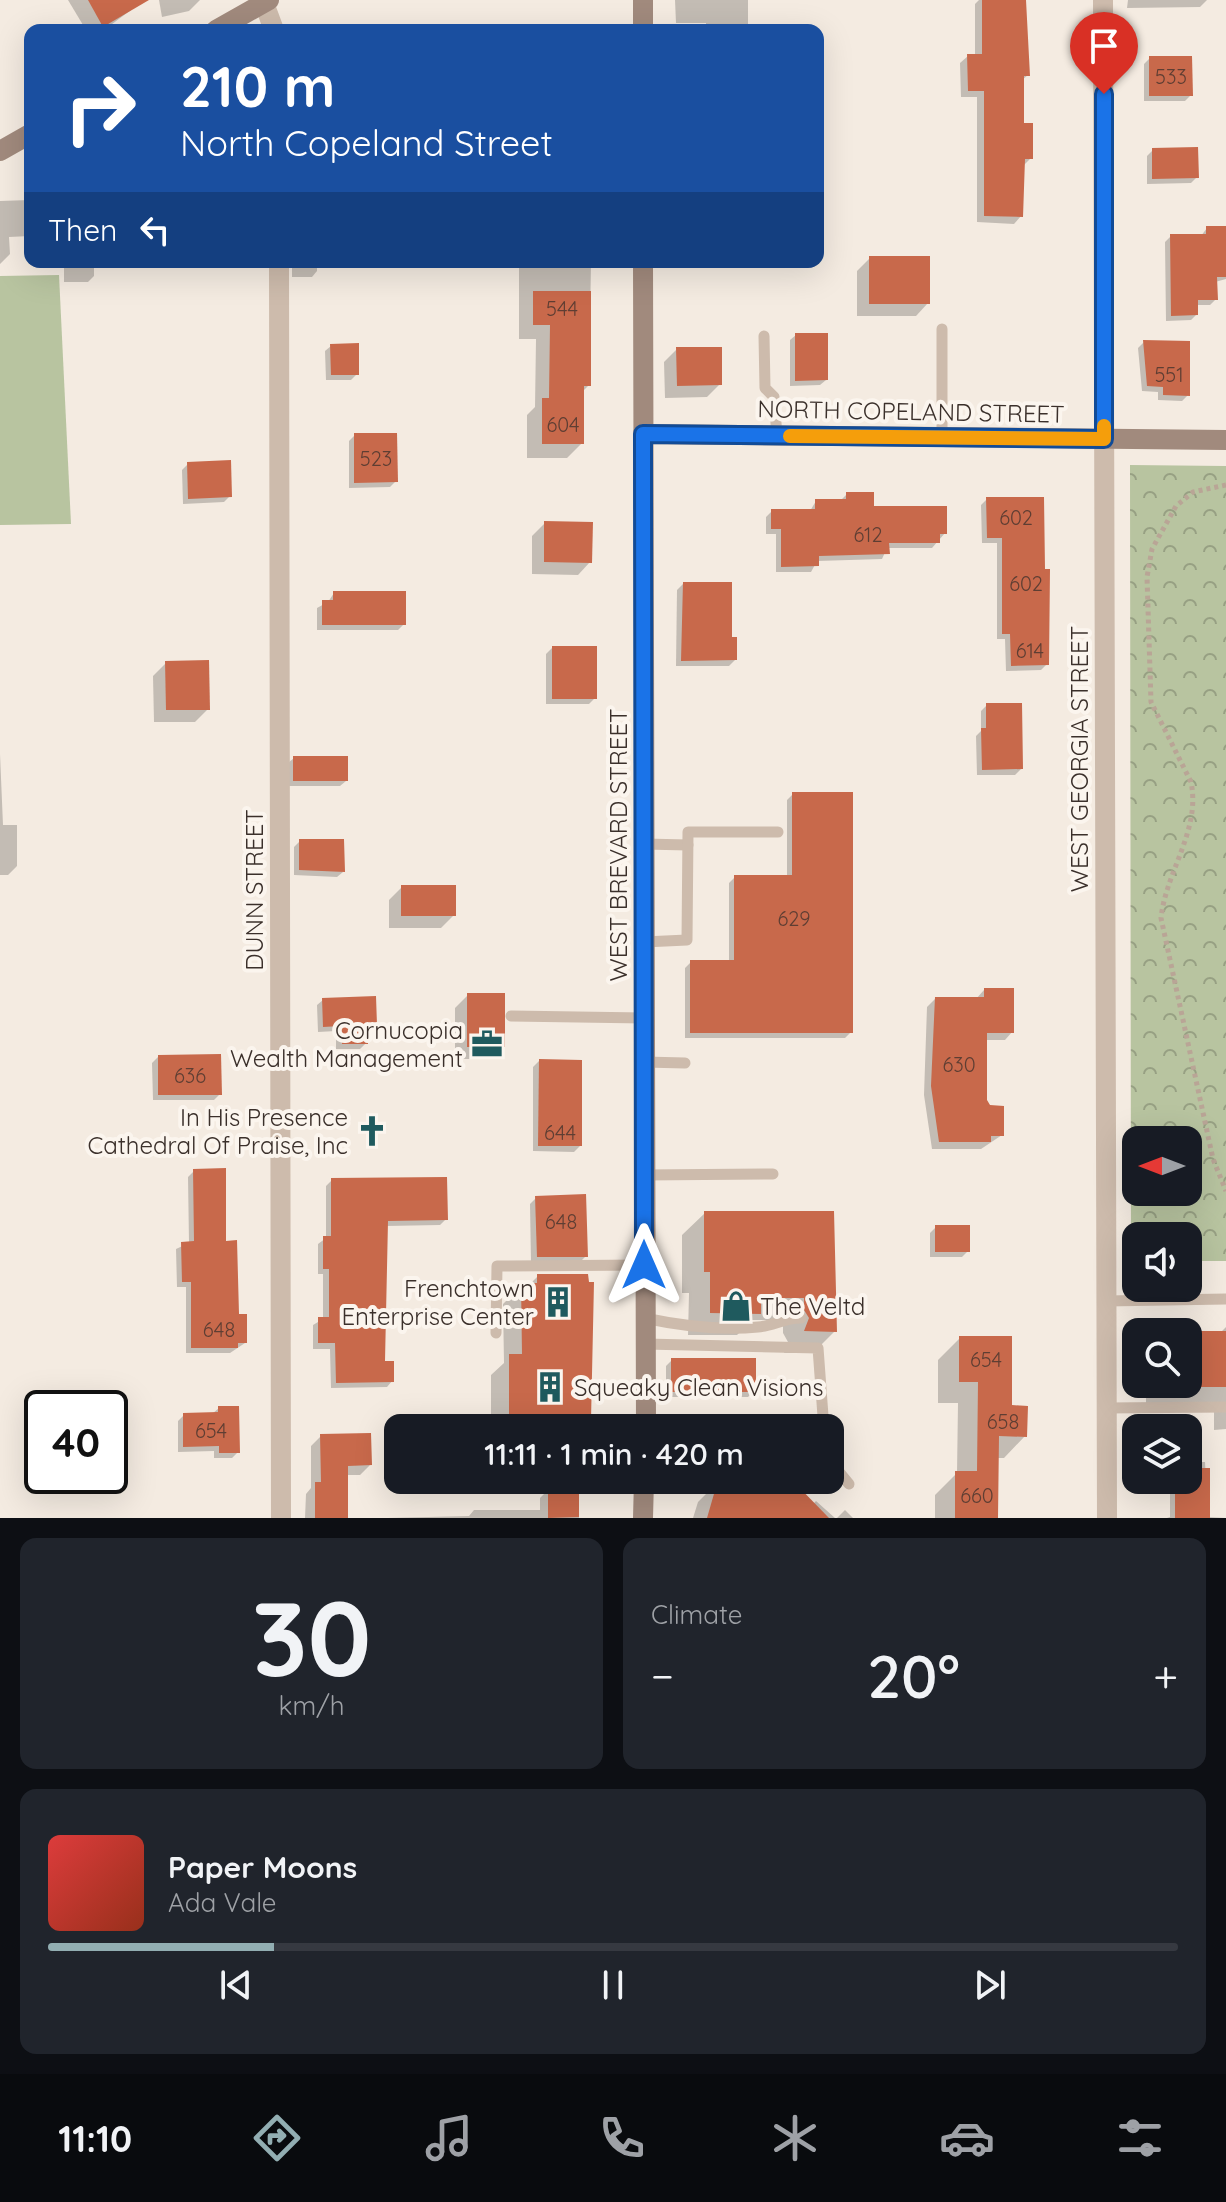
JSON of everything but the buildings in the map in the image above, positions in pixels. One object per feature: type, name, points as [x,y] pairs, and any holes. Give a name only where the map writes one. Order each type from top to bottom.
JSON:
[{"type":"street","points":[[643,0],[643,24]]},
{"type":"street","name":"WEST GEORGIA STREET","points":[[1103,0],[1107,1518]]},
{"type":"street","points":[[227,24],[266,2],[272,24]]},
{"type":"street","points":[[0,151],[24,137]]},
{"type":"street","name":"DUNN STREET","points":[[279,268],[281,1518]]},
{"type":"street","name":"WEST BREVARD STREET","points":[[643,268],[646,1414]]},
{"type":"street","name":"NORTH COPELAND STREET","points":[[643,434],[1226,440]]},
{"type":"street","points":[[643,1518],[644,1494]]},
{"type":"lane","points":[[942,329],[942,437]]},
{"type":"lane","points":[[764,336],[765,388],[774,397],[777,436]]},
{"type":"lane","points":[[644,942],[687,940],[688,832],[778,832]]},
{"type":"lane","points":[[644,844],[688,845]]},
{"type":"lane","points":[[511,1016],[644,1018]]},
{"type":"lane","points":[[644,1062],[685,1063]]},
{"type":"lane","points":[[644,1175],[773,1174]]},
{"type":"lane","points":[[496,1333],[497,1266],[644,1265]]},
{"type":"lane","points":[[1106,1301],[1226,1299]]},
{"type":"lane","points":[[644,1318],[703,1328],[762,1327],[784,1318],[801,1318]]},
{"type":"lane","points":[[645,1344],[818,1348],[823,1414]]},
{"type":"lane","points":[[1106,1408],[1226,1407]]},
{"type":"lane","points":[[844,1478],[849,1484]]},
{"type":"path","points":[[1226,485],[1193,492],[1176,506],[1152,549],[1147,577],[1151,702],[1191,782],[1194,795],[1191,825],[1164,894],[1161,918],[1213,1159],[1226,1191]]},
{"type":"green space","points":[[59,275],[71,524],[0,525],[0,276]]},
{"type":"green space","points":[[1130,465],[1226,466],[1226,1261],[1202,1261],[1202,1222],[1131,1222],[1131,1206],[1202,1206],[1202,1126],[1131,1126]]},
{"type":"slow traffic","points":[[790,436],[1104,439],[1104,426]]},
{"type":"place","name":"Cornucopia Wealth Management","points":[[487,1044]]},
{"type":"place","name":"In His Presence Cathedral Of Praise, Inc","points":[[372,1131]]},
{"type":"place","name":"Frenchtown Enterprise Center","points":[[558,1302]]},
{"type":"place","name":"The Veltd","points":[[736,1306]]},
{"type":"place","name":"Squeaky Clean Visions","points":[[550,1387]]},
{"type":"route","points":[[644,1265],[643,434],[1104,439],[1104,94]]}]
